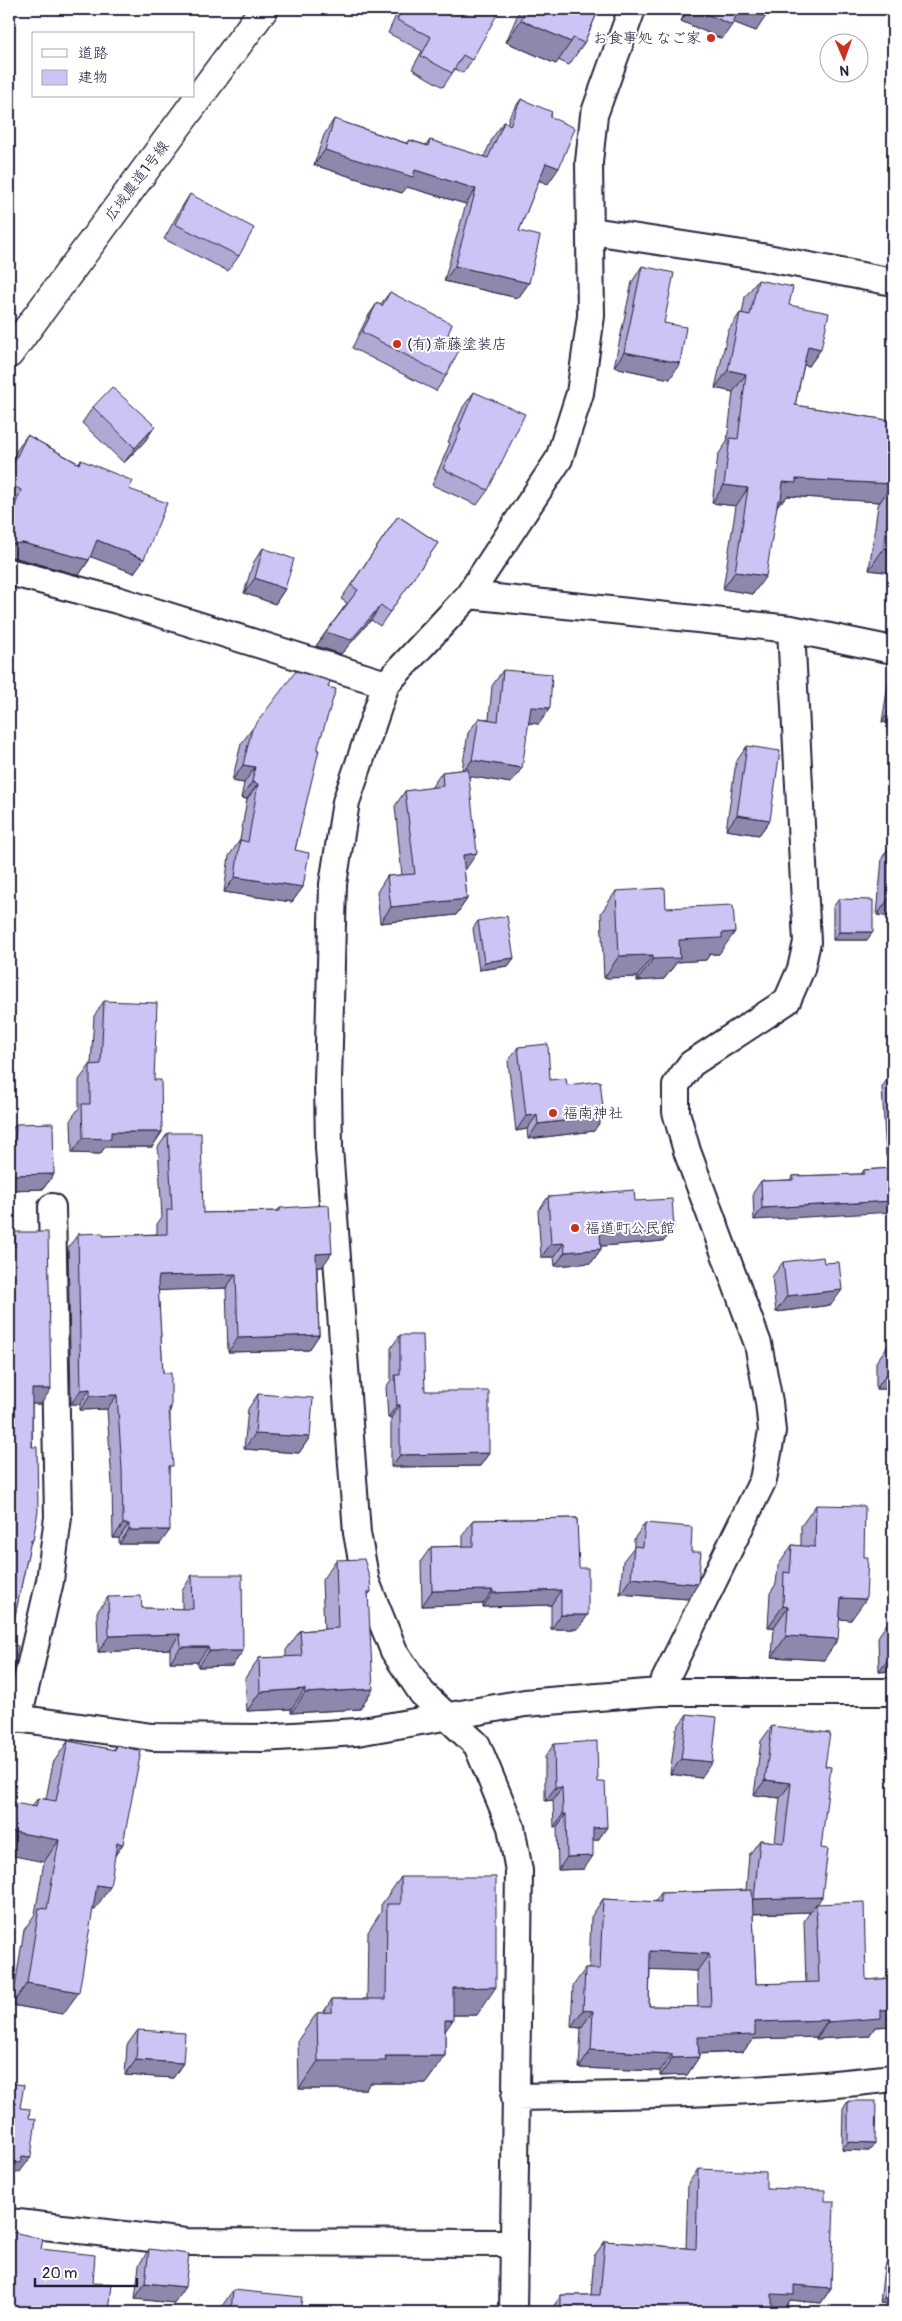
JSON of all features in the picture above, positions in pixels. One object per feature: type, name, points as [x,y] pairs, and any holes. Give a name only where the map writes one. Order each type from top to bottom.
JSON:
[{"type":"street","name":"広域農道1号線","points":[[9,354],[264,9]]},
{"type":"street","points":[[513,2312],[519,1871],[511,1827],[476,1746],[422,1693],[394,1651],[366,1582],[357,1533],[329,1148],[328,1082],[335,874],[346,802],[386,684],[469,595],[559,459],[580,393],[592,316],[592,231],[589,162],[594,114],[632,9]]},
{"type":"street","points":[[592,231],[762,257],[893,282]]},
{"type":"street","points":[[9,572],[126,602],[386,684]]},
{"type":"street","points":[[469,595],[791,629],[893,650]]},
{"type":"street","points":[[659,1692],[763,1480],[772,1431],[769,1402],[758,1344],[687,1151],[676,1112],[676,1085],[691,1064],[787,1002],[801,969],[807,942],[791,629]]},
{"type":"street","points":[[52,1207],[58,1517],[50,1581],[13,1718],[152,1737],[262,1738],[357,1732],[525,1703],[659,1692],[893,1692]]},
{"type":"street","points":[[515,2097],[680,2094],[840,2084],[893,2078]]},
{"type":"street","points":[[9,2222],[186,2242],[513,2243]]},
{"type":"building","points":[[402,9],[495,9],[499,11],[472,60],[463,55],[452,73],[421,56],[431,37],[397,20]]},
{"type":"building","points":[[526,9],[599,9],[584,43],[573,38],[571,42],[521,20]]},
{"type":"building","points":[[695,9],[739,9],[732,25]]},
{"type":"building","points":[[744,9],[769,9],[766,16]]},
{"type":"building","points":[[521,99],[552,112],[550,117],[575,128],[559,168],[546,163],[519,231],[540,236],[529,283],[455,266],[476,189],[415,170],[413,177],[325,150],[334,119],[408,144],[409,140],[428,146],[430,140],[488,158],[504,122],[510,125]]},
{"type":"building","points":[[190,194],[254,228],[239,256],[175,224]]},
{"type":"building","points":[[642,266],[674,273],[664,323],[686,327],[680,363],[624,352]]},
{"type":"building","points":[[758,280],[793,287],[789,305],[829,313],[821,349],[808,346],[795,405],[893,421],[892,484],[796,479],[796,483],[783,482],[781,500],[778,500],[766,576],[735,572],[748,488],[724,485],[730,438],[738,439],[746,374],[728,370],[740,313],[750,315]]},
{"type":"building","points":[[390,292],[452,324],[448,334],[463,342],[446,376],[362,332],[377,303],[382,306]]},
{"type":"building","points":[[112,387],[155,426],[135,448],[93,407]]},
{"type":"building","points":[[474,392],[525,414],[488,490],[443,469]]},
{"type":"building","points":[[27,435],[79,464],[81,460],[133,481],[129,489],[167,503],[144,559],[97,540],[89,560],[23,543],[14,544],[9,542],[9,521],[21,490],[9,484],[9,473]]},
{"type":"building","points":[[893,484],[893,549],[884,548]]},
{"type":"building","points":[[398,516],[438,543],[390,612],[381,605],[351,640],[326,632],[358,590],[351,585]]},
{"type":"building","points":[[263,548],[294,559],[285,589],[255,578]]},
{"type":"building","points":[[503,670],[552,674],[550,708],[531,707],[522,768],[472,760],[479,718],[498,721]]},
{"type":"building","points":[[296,671],[330,681],[328,687],[336,689],[317,750],[319,750],[295,850],[309,853],[303,887],[235,877],[240,840],[248,842],[258,784],[252,782],[255,767],[243,765],[252,729]]},
{"type":"building","points":[[747,746],[780,751],[770,820],[737,815]]},
{"type":"building","points":[[468,769],[477,853],[463,855],[467,899],[391,907],[387,876],[415,874],[405,791],[443,786],[442,772]]},
{"type":"building","points":[[665,888],[666,908],[733,905],[735,932],[722,933],[722,938],[679,940],[680,958],[653,959],[653,955],[619,956],[616,891]]},
{"type":"building","points":[[839,899],[873,900],[873,932],[839,932]]},
{"type":"building","points":[[507,916],[514,958],[484,962],[478,921]]},
{"type":"building","points":[[104,1001],[157,1003],[154,1080],[161,1080],[162,1132],[111,1132],[111,1139],[83,1138],[82,1104],[90,1104],[90,1065],[101,1064]]},
{"type":"building","points":[[548,1044],[550,1080],[566,1078],[567,1085],[600,1081],[604,1116],[538,1124],[537,1115],[526,1116],[518,1047]]},
{"type":"building","points":[[53,1123],[54,1174],[9,1175],[9,1142],[15,1142],[16,1124]]},
{"type":"building","points":[[168,1133],[201,1133],[203,1213],[280,1211],[280,1208],[329,1205],[332,1253],[316,1254],[319,1335],[238,1338],[236,1274],[159,1276],[163,1373],[171,1373],[171,1408],[169,1408],[173,1466],[169,1466],[170,1530],[129,1530],[129,1524],[123,1524],[122,1469],[117,1395],[90,1396],[90,1389],[81,1390],[78,1234],[103,1233],[103,1236],[167,1234],[167,1210],[172,1210]]},
{"type":"building","points":[[893,1168],[893,1201],[762,1208],[761,1181],[793,1180],[793,1176],[864,1174],[864,1170]]},
{"type":"building","points":[[634,1190],[635,1201],[672,1199],[674,1227],[600,1233],[601,1249],[565,1252],[564,1243],[551,1244],[548,1197]]},
{"type":"building","points":[[15,1232],[48,1232],[51,1389],[32,1389],[32,1447],[37,1447],[38,1511],[9,1644],[9,1247],[15,1247]]},
{"type":"building","points":[[823,1257],[824,1263],[839,1262],[842,1290],[787,1296],[783,1262]]},
{"type":"building","points":[[400,1335],[423,1335],[425,1391],[489,1391],[489,1453],[400,1455],[400,1405],[397,1405],[395,1375],[400,1375]]},
{"type":"building","points":[[893,1340],[893,1367],[892,1367]]},
{"type":"building","points":[[258,1394],[313,1398],[310,1437],[255,1434]]},
{"type":"building","points":[[816,1505],[865,1506],[864,1557],[868,1557],[866,1599],[841,1598],[838,1639],[786,1636],[788,1607],[783,1606],[784,1572],[790,1573],[792,1545],[815,1547]]},
{"type":"building","points":[[577,1518],[579,1568],[588,1568],[588,1615],[561,1615],[561,1590],[493,1593],[493,1590],[432,1591],[431,1547],[473,1546],[473,1520]]},
{"type":"building","points":[[645,1523],[692,1527],[691,1552],[701,1552],[698,1584],[631,1578],[634,1546],[643,1547]]},
{"type":"building","points":[[364,1559],[370,1579],[371,1592],[368,1592],[373,1689],[305,1693],[305,1689],[260,1692],[259,1658],[302,1656],[300,1631],[338,1628],[336,1560]]},
{"type":"building","points":[[192,1575],[242,1575],[243,1651],[209,1651],[208,1647],[181,1647],[180,1634],[109,1636],[108,1597],[141,1596],[142,1608],[193,1609]]},
{"type":"building","points":[[888,1622],[893,1622],[893,1656],[890,1657]]},
{"type":"building","points":[[9,1644],[18,1646],[13,1676],[9,1675]]},
{"type":"building","points":[[687,1714],[717,1717],[712,1762],[681,1759]]},
{"type":"building","points":[[772,1726],[830,1733],[825,1766],[831,1767],[821,1848],[828,1849],[822,1897],[754,1899],[760,1840],[784,1843],[791,1783],[765,1780]]},
{"type":"building","points":[[68,1741],[115,1750],[116,1745],[141,1751],[123,1844],[117,1843],[110,1887],[97,1885],[79,1992],[27,1983],[39,1908],[47,1909],[59,1840],[9,1831],[9,1802],[36,1807],[38,1798],[56,1801]]},
{"type":"building","points":[[597,1741],[598,1782],[605,1782],[607,1827],[593,1828],[593,1856],[567,1857],[566,1814],[563,1814],[562,1787],[555,1788],[554,1744]]},
{"type":"building","points":[[401,1877],[496,1877],[496,1987],[453,1988],[453,2020],[445,2020],[445,2056],[385,2056],[386,2061],[318,2061],[317,2013],[332,2012],[332,1999],[386,1999],[387,1904],[401,1904]]},
{"type":"building","points":[[752,1890],[756,1984],[819,1982],[816,1904],[864,1902],[866,1980],[893,1978],[893,2009],[881,2010],[881,2018],[828,2022],[828,2020],[755,2022],[755,2035],[698,2037],[699,2057],[672,2058],[672,2054],[591,2050],[593,2011],[583,2010],[585,1969],[600,1969],[603,1899],[661,1902],[661,1893]],"holes":[[[650,1951],[709,1954],[711,2007],[649,2006]]]},
{"type":"building","points":[[138,2030],[185,2033],[183,2063],[136,2060]]},
{"type":"building","points":[[9,2083],[24,2085],[20,2108],[30,2109],[29,2118],[36,2119],[31,2157],[22,2156],[21,2163],[9,2162]]},
{"type":"building","points":[[848,2101],[876,2101],[875,2143],[848,2142]]},
{"type":"building","points":[[698,2169],[766,2172],[766,2188],[825,2190],[825,2201],[834,2201],[831,2288],[794,2285],[794,2295],[772,2294],[772,2312],[561,2312],[561,2295],[600,2295],[605,2241],[696,2249]]},
{"type":"building","points":[[9,2231],[43,2239],[41,2249],[95,2255],[93,2283],[112,2284],[109,2312],[9,2312]]},
{"type":"building","points":[[149,2249],[189,2254],[185,2287],[145,2283]]},
{"type":"building","points":[[893,2262],[893,2288],[891,2288]]},
{"type":"building","points":[[233,2290],[302,2297],[300,2312],[231,2312]]},
{"type":"place","name":"お食事処 なご家","points":[[711,38]]},
{"type":"place","name":"(有)斎藤塗装店","points":[[397,344]]},
{"type":"place","name":"福南神社","points":[[553,1113]]},
{"type":"place","name":"福道町公民館","points":[[575,1228]]}]
